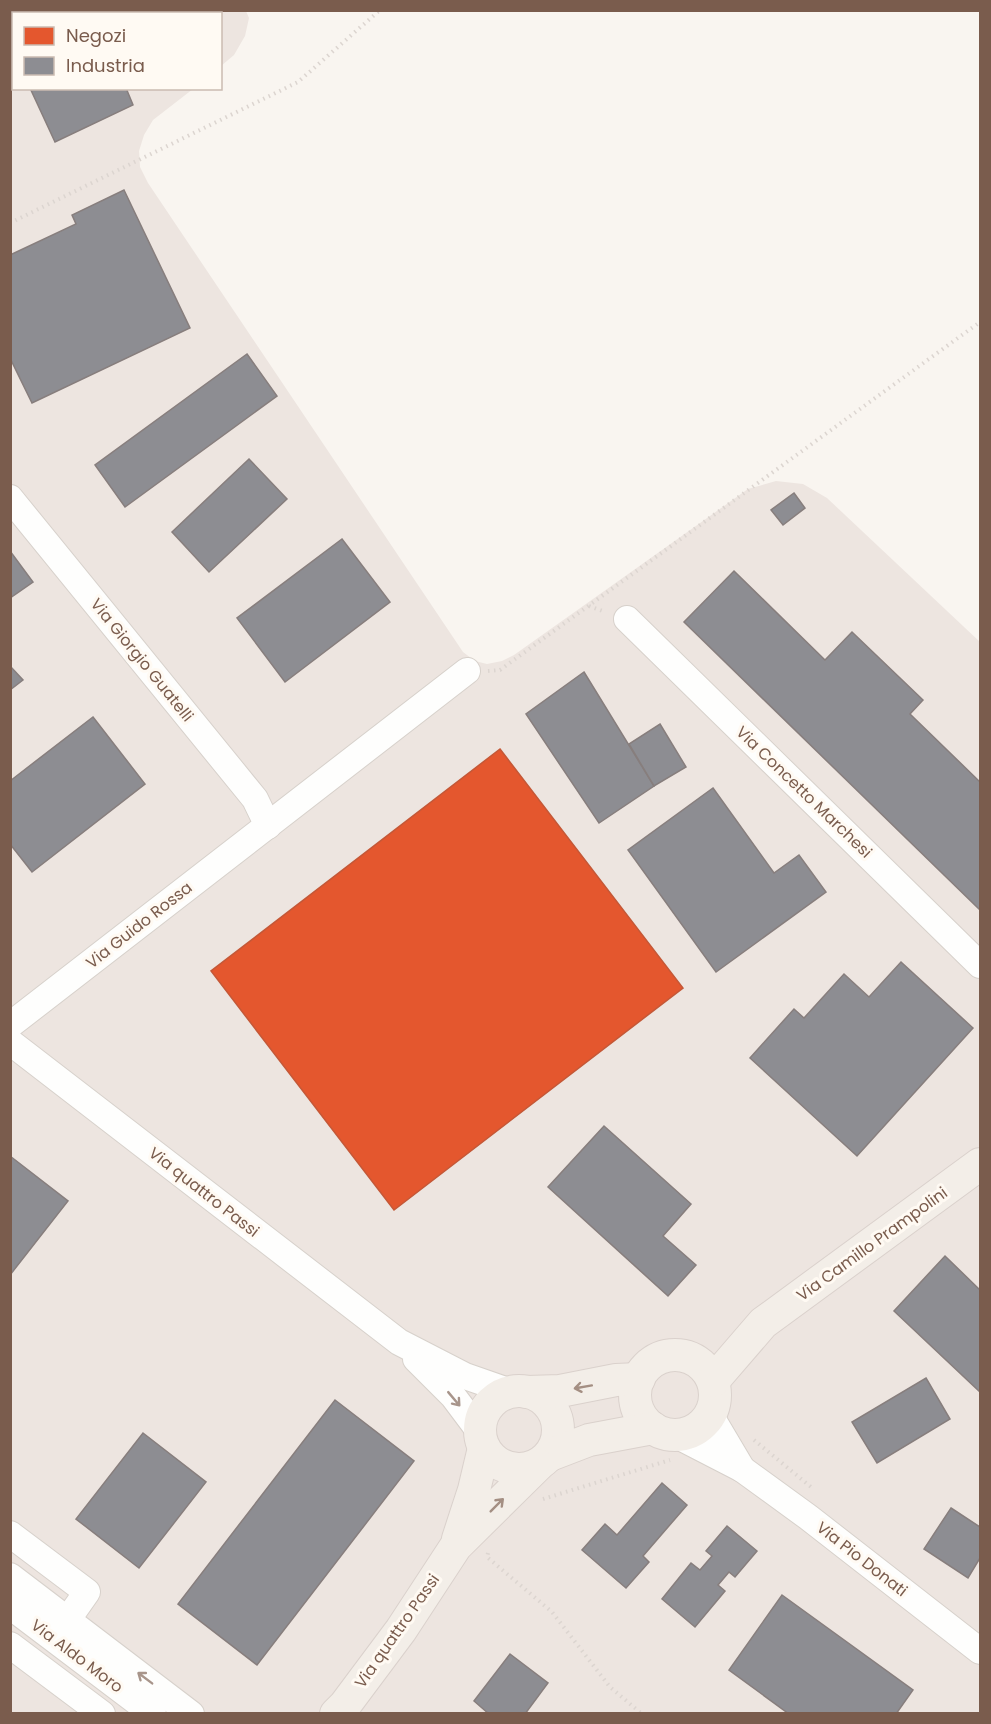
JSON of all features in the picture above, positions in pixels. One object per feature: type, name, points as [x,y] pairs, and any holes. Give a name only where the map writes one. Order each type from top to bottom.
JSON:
[{"type":"main road","name":"Via Camillo Prampolini","points":[[702,1370],[981,1164]]},
{"type":"main road","points":[[675,1355],[702,1370],[715,1394],[714,1407],[696,1430],[670,1440],[589,1440],[525,1469],[510,1469],[497,1463],[482,1440],[482,1419],[488,1406],[499,1397],[519,1392],[560,1391],[616,1380],[639,1379],[644,1370],[658,1359],[675,1355]]},
{"type":"main road","name":"Via Pio Donati","points":[[639,1379],[635,1392],[637,1406],[643,1418],[670,1440]]},
{"type":"main road","points":[[519,1392],[542,1398],[548,1403],[556,1417],[559,1433],[554,1449],[544,1460]]},
{"type":"main road","name":"Via quattro Passi","points":[[456,1546],[474,1490],[482,1440]]},
{"type":"main road","name":"Via quattro Passi","points":[[336,1713],[345,1705],[401,1630],[456,1546],[544,1460]]},
{"type":"street","name":"Via Giorgio Guatelli","points":[[10,498],[255,799],[268,826]]},
{"type":"street","name":"Via Concetto Marchesi","points":[[618,616],[981,965]]},
{"type":"street","name":"Via Guido Rossa","points":[[10,1025],[467,671]]},
{"type":"street","name":"Via quattro Passi","points":[[10,1042],[399,1342],[453,1396],[482,1440]]},
{"type":"street","name":"Via quattro Passi","points":[[399,1342],[465,1376],[519,1392]]},
{"type":"street","name":"Via Pio Donati","points":[[710,1415],[742,1469]]},
{"type":"street","name":"Via Pio Donati","points":[[670,1440],[742,1469],[981,1651]]},
{"type":"street","name":"Via Aldo Moro","points":[[10,1533],[87,1592],[68,1619]]},
{"type":"street","name":"Via Aldo Moro","points":[[10,1576],[191,1713]]},
{"type":"street","name":"Via Aldo Moro","points":[[10,1606],[144,1711]]},
{"type":"street","name":"Via Aldo Moro","points":[[10,1645],[102,1713]]},
{"type":"path","points":[[10,223],[298,82],[380,10]]},
{"type":"path","points":[[467,671],[500,670],[981,322]]},
{"type":"path","points":[[589,606],[618,616]]},
{"type":"path","points":[[535,1502],[670,1440]]},
{"type":"path","points":[[490,1548],[487,1557],[552,1612],[610,1687],[642,1713]]},
{"type":"shaded area","points":[[11,11],[246,11],[249,18],[245,36],[234,55],[222,65],[222,12],[12,12],[12,90],[192,90],[153,120],[144,135],[139,151],[140,167],[148,183],[463,652],[475,661],[487,664],[502,661],[514,655],[748,489],[776,481],[803,484],[827,498],[980,642],[980,1713],[11,1714]]},
{"type":"building: Negozi","points":[[500,749],[683,988],[394,1210],[211,971]]},
{"type":"building: Industria","points":[[10,10],[183,10],[184,12],[12,12],[12,50],[10,47]]},
{"type":"building: Industria","points":[[31,90],[127,90],[133,105],[55,142]]},
{"type":"building: Industria","points":[[124,190],[190,328],[32,403],[10,358],[10,255],[76,224],[72,215]]},
{"type":"building: Industria","points":[[247,354],[277,396],[125,507],[95,465]]},
{"type":"building: Industria","points":[[249,459],[287,499],[209,572],[172,532]]},
{"type":"building: Industria","points":[[794,493],[805,508],[783,525],[771,510]]},
{"type":"building: Industria","points":[[342,539],[390,602],[285,682],[237,618]]},
{"type":"building: Industria","points":[[10,551],[33,582],[10,598]]},
{"type":"building: Industria","points":[[734,571],[825,660],[852,632],[923,700],[910,714],[980,782],[980,910],[684,622]]},
{"type":"building: Industria","points":[[10,666],[23,680],[10,690]]},
{"type":"building: Industria","points":[[584,672],[654,786],[599,823],[526,714]]},
{"type":"building: Industria","points":[[93,717],[145,784],[32,872],[10,844],[10,781]]},
{"type":"building: Industria","points":[[660,724],[686,767],[654,786],[629,744]]},
{"type":"building: Industria","points":[[713,788],[774,873],[799,855],[826,892],[716,972],[628,850]]},
{"type":"building: Industria","points":[[901,962],[973,1028],[857,1156],[750,1058],[794,1009],[804,1018],[844,974],[869,997]]},
{"type":"building: Industria","points":[[604,1126],[691,1204],[663,1236],[696,1265],[668,1296],[548,1187]]},
{"type":"building: Industria","points":[[10,1156],[68,1201],[10,1275]]},
{"type":"building: Industria","points":[[945,1256],[980,1290],[980,1392],[894,1311]]},
{"type":"building: Industria","points":[[926,1378],[950,1419],[877,1463],[852,1422]]},
{"type":"building: Industria","points":[[335,1400],[414,1461],[257,1665],[178,1604]]},
{"type":"building: Industria","points":[[143,1433],[206,1482],[139,1568],[76,1519]]},
{"type":"building: Industria","points":[[662,1483],[687,1505],[643,1556],[649,1562],[626,1588],[582,1550],[605,1524],[617,1535]]},
{"type":"building: Industria","points":[[951,1508],[980,1527],[980,1558],[968,1578],[924,1549]]},
{"type":"building: Industria","points":[[727,1526],[757,1551],[735,1577],[729,1572],[718,1585],[725,1591],[695,1627],[662,1599],[691,1563],[700,1570],[712,1556],[706,1551]]},
{"type":"building: Industria","points":[[782,1595],[913,1690],[896,1714],[789,1714],[729,1670]]},
{"type":"building: Industria","points":[[510,1654],[548,1683],[525,1714],[489,1714],[474,1701]]}]
